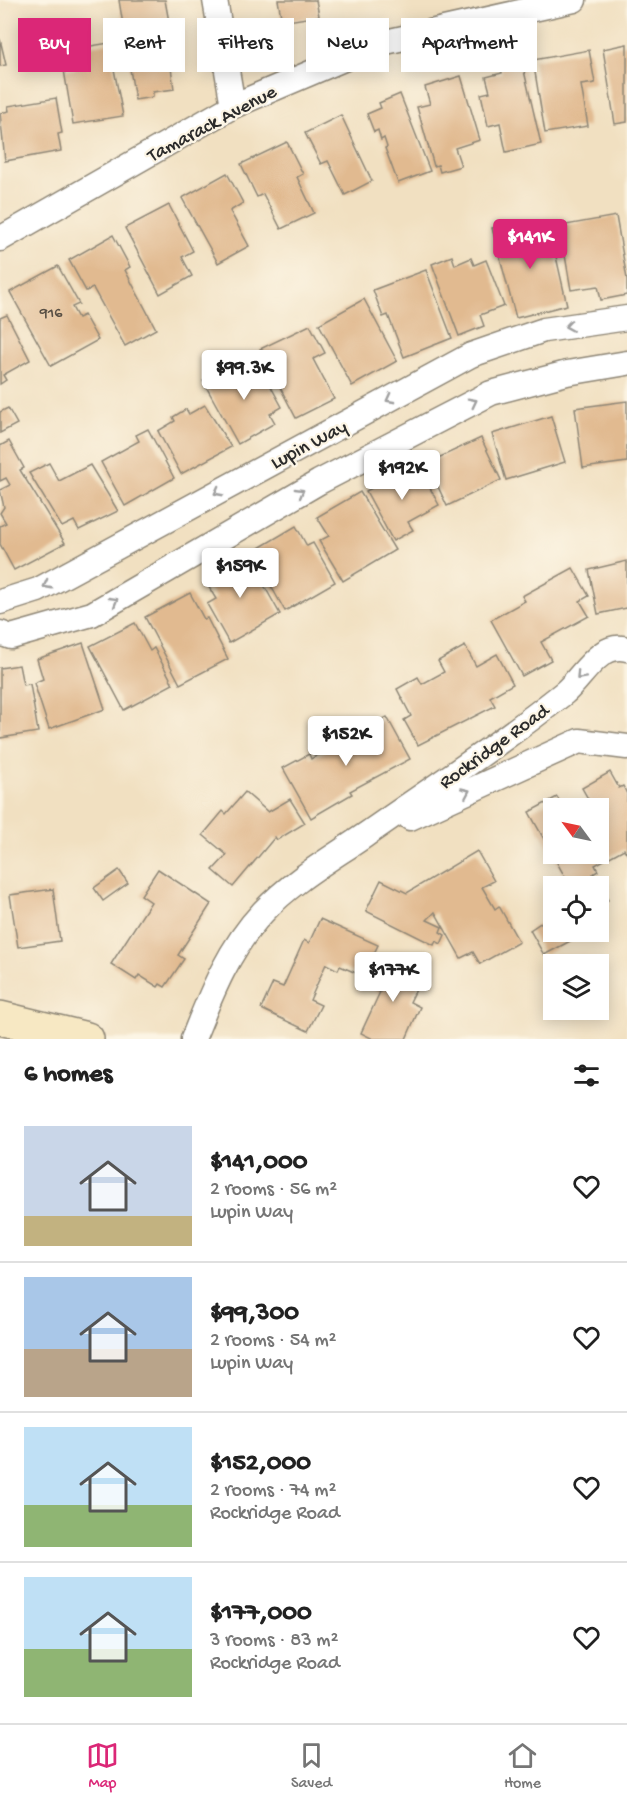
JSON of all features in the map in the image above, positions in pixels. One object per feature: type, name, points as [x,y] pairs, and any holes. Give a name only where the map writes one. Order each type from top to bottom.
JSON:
[{"type":"main road","points":[[0,1018],[87,1039]]},
{"type":"street","points":[[215,0],[233,106]]},
{"type":"street","name":"Tamarack Avenue","points":[[0,239],[233,106],[381,43],[550,2],[573,0]]},
{"type":"street","name":"Lupin Way","points":[[0,602],[38,590],[471,355],[544,330],[627,318]]},
{"type":"street","name":"Lupin Way","points":[[0,633],[11,637],[92,614],[319,482],[491,393],[567,373],[627,363]]},
{"type":"street","name":"Rockridge Road","points":[[193,1039],[230,954],[262,913],[298,880],[523,726],[570,688],[602,653],[619,646],[627,649]]},
{"type":"street","name":"Rockridge Road","points":[[355,842],[579,741],[627,747]]},
{"type":"building","points":[[119,0],[165,0],[168,18],[122,18]]},
{"type":"building","points":[[278,0],[316,0],[319,16],[294,20],[294,18],[281,18]]},
{"type":"building","points":[[0,39],[6,65],[0,66]]},
{"type":"building","points":[[103,44],[103,72],[115,72],[123,116],[73,124],[64,72],[91,72],[91,46]]},
{"type":"building","points":[[627,44],[627,122],[615,124],[603,49]]},
{"type":"building","points":[[589,50],[595,83],[581,85],[588,126],[545,133],[535,72],[537,72],[537,59]]},
{"type":"building","points":[[131,72],[172,72],[174,89],[153,92],[153,97],[135,100]]},
{"type":"building","points":[[524,72],[541,144],[506,152],[500,123],[488,126],[481,94],[490,92],[486,77],[502,73]]},
{"type":"building","points":[[461,76],[480,140],[455,148],[461,166],[440,172],[438,165],[434,166],[417,107],[430,104],[425,87]]},
{"type":"building","points":[[400,94],[430,171],[398,183],[385,148],[387,147],[384,138],[381,140],[378,130],[374,132],[367,114],[381,108],[379,103]]},
{"type":"building","points":[[56,98],[62,133],[58,134],[61,151],[5,161],[0,113],[9,111],[8,106]]},
{"type":"building","points":[[341,115],[372,181],[345,195],[328,161],[321,164],[305,133]]},
{"type":"building","points":[[287,142],[303,174],[297,177],[314,213],[281,229],[263,194],[257,197],[241,164]]},
{"type":"building","points":[[227,173],[243,203],[230,211],[249,246],[218,263],[182,198]]},
{"type":"building","points":[[169,205],[193,251],[182,257],[192,276],[160,294],[125,228]]},
{"type":"building","points":[[616,216],[627,279],[627,295],[601,300],[598,286],[571,290],[560,226]]},
{"type":"building","points":[[516,221],[521,238],[550,230],[567,305],[516,318],[492,228]]},
{"type":"building","points":[[113,235],[130,267],[125,270],[156,329],[125,346],[93,288],[86,291],[69,260]]},
{"type":"building","points":[[452,256],[455,265],[471,258],[474,265],[486,260],[504,306],[480,315],[484,326],[459,336],[432,264]]},
{"type":"building","points":[[58,266],[79,304],[72,307],[78,318],[84,315],[98,340],[51,366],[10,292]]},
{"type":"building","points":[[426,270],[452,338],[404,357],[388,315],[383,317],[373,290]]},
{"type":"building","points":[[364,299],[397,361],[352,386],[319,324]]},
{"type":"building","points":[[7,315],[30,360],[3,375],[6,380],[0,384],[0,318]]},
{"type":"building","points":[[310,325],[325,353],[313,359],[334,399],[296,418],[260,349]]},
{"type":"building","points":[[258,363],[282,407],[270,414],[275,423],[238,444],[203,381],[224,369],[229,377],[235,374],[238,380],[245,376],[243,372]]},
{"type":"building","points":[[627,401],[627,462],[583,468],[575,408]]},
{"type":"building","points":[[205,405],[231,447],[181,474],[158,431],[175,421],[173,417],[186,409],[189,414]]},
{"type":"building","points":[[8,408],[17,424],[0,433],[0,412]]},
{"type":"building","points":[[551,416],[565,462],[506,480],[492,434]]},
{"type":"building","points":[[148,429],[174,478],[125,506],[101,462],[139,441],[136,435]]},
{"type":"building","points":[[481,438],[501,480],[447,506],[427,463]]},
{"type":"building","points":[[9,441],[24,468],[20,470],[65,543],[14,570],[0,544],[0,526],[6,523],[0,513],[4,507],[0,490],[10,485],[6,478],[0,481],[0,446]]},
{"type":"building","points":[[49,463],[59,481],[90,465],[118,511],[79,530],[74,521],[62,527],[29,473]]},
{"type":"building","points":[[417,464],[439,505],[408,522],[413,530],[393,541],[366,491]]},
{"type":"building","points":[[360,492],[395,550],[343,581],[319,541],[329,536],[317,517]]},
{"type":"building","points":[[296,526],[307,546],[313,543],[335,582],[285,611],[252,552]]},
{"type":"building","points":[[247,555],[280,614],[229,643],[207,604],[216,599],[204,579]]},
{"type":"building","points":[[627,561],[627,608],[598,614],[589,570]]},
{"type":"building","points":[[573,568],[589,596],[580,601],[589,616],[541,642],[551,660],[522,676],[491,620],[525,601],[522,596]]},
{"type":"building","points":[[190,593],[204,619],[207,618],[228,659],[180,684],[145,617]]},
{"type":"building","points":[[135,623],[150,651],[154,648],[173,684],[124,710],[90,646]]},
{"type":"building","points":[[83,643],[105,709],[49,729],[34,683],[43,679],[37,659]]},
{"type":"building","points":[[465,646],[476,666],[497,654],[513,684],[490,697],[495,706],[418,745],[404,720],[411,716],[397,689],[418,677],[422,684],[444,672],[438,661]]},
{"type":"building","points":[[19,665],[23,685],[30,684],[38,732],[0,738],[0,668]]},
{"type":"building","points":[[387,717],[410,759],[350,791],[352,794],[311,818],[283,768],[309,754],[311,759]]},
{"type":"building","points":[[610,772],[619,788],[623,786],[627,794],[627,854],[624,849],[609,857],[609,798],[588,798],[582,788]]},
{"type":"building","points":[[245,792],[268,812],[290,799],[305,823],[277,840],[275,837],[233,887],[213,870],[227,855],[203,835],[223,811],[226,814]]},
{"type":"building","points":[[543,804],[543,837],[529,812]]},
{"type":"building","points":[[477,851],[494,881],[482,887],[495,909],[499,906],[519,942],[480,964],[473,952],[461,958],[435,912],[427,920],[442,927],[440,932],[445,935],[441,944],[436,941],[434,945],[366,911],[381,880],[407,893]]},
{"type":"building","points":[[558,864],[597,864],[595,865],[598,871],[593,874],[594,876],[564,876]]},
{"type":"building","points":[[158,869],[211,904],[178,955],[184,959],[165,987],[160,984],[158,987],[139,975],[136,980],[111,964],[151,902],[141,895]]},
{"type":"building","points":[[119,870],[128,883],[103,901],[94,888]]},
{"type":"building","points":[[53,889],[60,941],[18,947],[10,895]]},
{"type":"building","points":[[320,919],[378,945],[363,976],[340,966],[338,970],[326,964],[310,1000],[321,1005],[308,1031],[261,1009],[273,983],[283,987],[304,940],[309,943]]},
{"type":"building","points":[[543,921],[543,942],[568,942],[543,954],[530,930]]},
{"type":"building","points":[[383,959],[422,977],[410,1002],[420,1007],[406,1039],[373,1039],[361,1033],[380,992],[370,988]]}]
